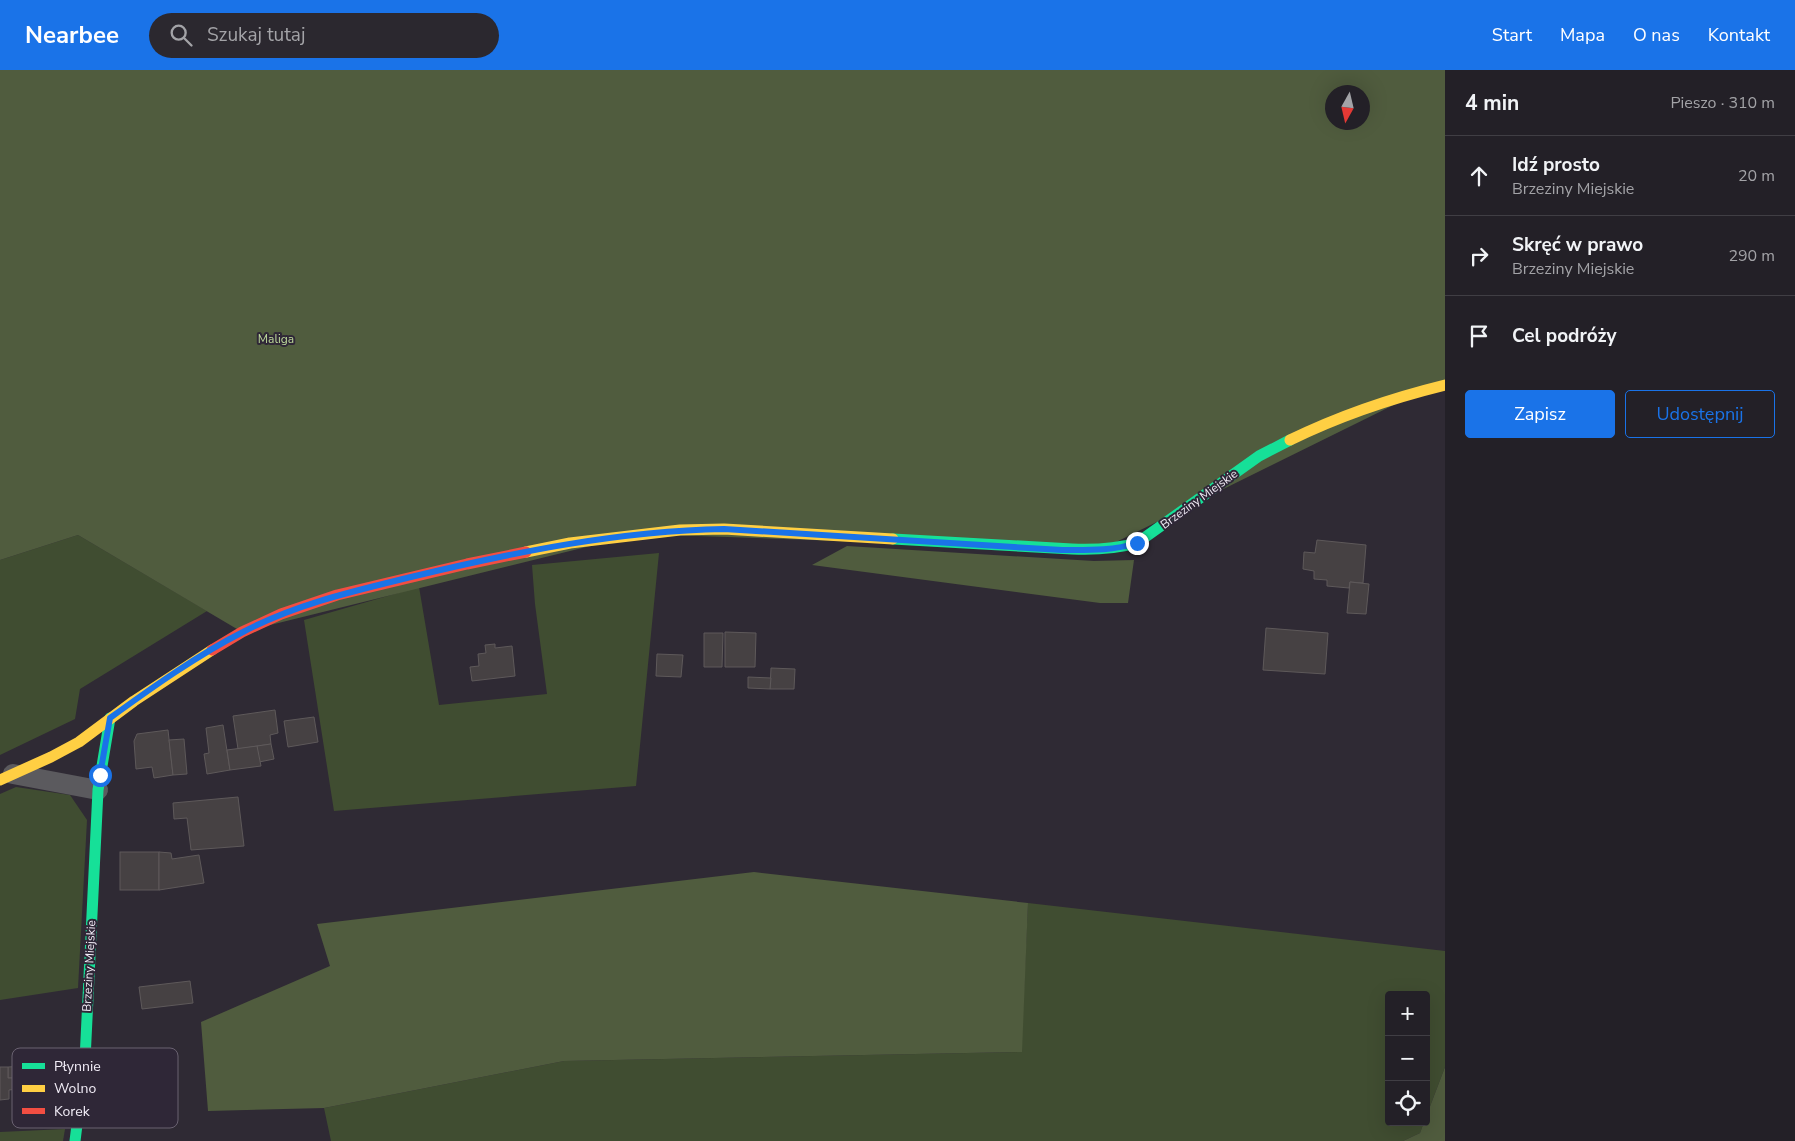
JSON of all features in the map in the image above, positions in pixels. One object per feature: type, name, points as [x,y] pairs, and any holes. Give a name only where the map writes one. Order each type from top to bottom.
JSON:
[{"type":"street","name":"Brzeziny Miejskie","points":[[6,777],[79,742],[110,718],[242,632],[282,614],[337,595],[467,564],[570,543],[680,530],[724,529],[1062,550],[1119,548],[1137,543],[1259,456],[1362,410],[1445,385]]},
{"type":"street","name":"Brzeziny Miejskie","points":[[85,1048],[98,790],[110,718]]},
{"type":"street","name":"Brzeziny Miejskie","points":[[6,777],[98,790]]},
{"type":"street","name":"Brzeziny Miejskie","points":[[75,1141],[76,1128]]},
{"type":"green space","name":"Maliga","points":[[0,70],[1445,70],[1445,385],[1424,390],[1100,550],[639,534],[242,632],[78,535],[0,560]]},
{"type":"green space","points":[[78,535],[207,611],[80,689],[75,719],[0,755],[0,560]]},
{"type":"green space","points":[[847,546],[1094,561],[1134,560],[1128,603],[1100,603],[812,565]]},
{"type":"green space","points":[[659,553],[636,786],[334,811],[304,620],[419,587],[439,705],[547,694],[535,604],[532,565]]},
{"type":"green space","points":[[16,787],[70,795],[87,820],[78,988],[0,1000],[0,794]]},
{"type":"green space","points":[[754,872],[1028,903],[1022,1052],[564,1061],[324,1108],[208,1111],[201,1022],[330,966],[317,924]]},
{"type":"green space","points":[[1028,903],[1445,951],[1445,1067],[1430,1106],[1430,991],[1385,991],[1385,1126],[1423,1126],[1420,1133],[1403,1141],[331,1141],[324,1108],[564,1061],[1021,1052]]},
{"type":"green space","points":[[1445,1067],[1445,1141],[1403,1141],[1420,1133],[1423,1126],[1430,1126],[1430,1106]]},
{"type":"green space","points":[[65,1129],[63,1141],[0,1141],[0,1132]]},
{"type":"building","points":[[1317,540],[1366,545],[1363,583],[1350,582],[1349,588],[1327,586],[1327,580],[1314,579],[1314,571],[1303,569],[1304,552],[1315,553]]},
{"type":"building","points":[[1350,582],[1369,584],[1366,614],[1347,613]]},
{"type":"building","points":[[1266,628],[1328,633],[1325,674],[1263,670]]},
{"type":"building","points":[[725,632],[756,633],[755,667],[725,667]]},
{"type":"building","points":[[704,633],[723,633],[722,667],[704,667]]},
{"type":"building","points":[[495,644],[495,648],[512,646],[515,676],[472,681],[470,667],[479,666],[478,654],[486,653],[485,645]]},
{"type":"building","points":[[657,654],[683,655],[681,677],[656,676]]},
{"type":"building","points":[[771,668],[795,669],[794,689],[770,689]]},
{"type":"building","points":[[748,677],[771,678],[770,689],[748,688]]},
{"type":"building","points":[[275,710],[278,733],[270,735],[271,744],[238,749],[233,716]]},
{"type":"building","points":[[314,717],[318,742],[288,747],[284,721]]},
{"type":"building","points":[[223,725],[230,770],[207,774],[204,754],[209,753],[206,728]]},
{"type":"building","points":[[168,730],[173,775],[154,778],[152,767],[136,769],[134,741],[137,734]]},
{"type":"building","points":[[184,739],[187,774],[173,775],[169,740]]},
{"type":"building","points":[[271,744],[274,759],[259,762],[257,746]]},
{"type":"building","points":[[257,746],[261,766],[230,770],[227,750]]},
{"type":"building","points":[[238,797],[244,846],[191,850],[187,818],[174,819],[173,803]]},
{"type":"building","points":[[120,852],[159,852],[159,890],[120,890]]},
{"type":"building","points":[[159,852],[171,853],[172,859],[199,855],[204,883],[159,890]]},
{"type":"building","points":[[190,981],[193,1003],[142,1009],[139,987]]},
{"type":"building","points":[[0,1067],[8,1067],[8,1078],[12,1078],[12,1090],[9,1090],[9,1099],[0,1100]]},
{"type":"building","points":[[8,1067],[12,1067],[12,1078],[8,1078]]},
{"type":"traffic: fast","points":[[893,539],[1080,549],[1113,548],[1129,545],[1137,543],[1259,456],[1290,440]]},
{"type":"traffic: fast","points":[[86,1048],[98,790],[110,718]]},
{"type":"traffic: fast","points":[[75,1141],[77,1128]]},
{"type":"traffic: slow","points":[[1290,440],[1366,408],[1445,385]]},
{"type":"traffic: slow","points":[[526,552],[570,543],[680,530],[724,529],[893,539]]},
{"type":"traffic: slow","points":[[0,780],[79,742],[134,701],[212,650]]},
{"type":"traffic: jam","points":[[212,650],[242,632],[281,614],[337,595],[526,552]]},
{"type":"route","points":[[100,775],[110,718],[199,658],[242,632],[282,614],[337,595],[467,564],[570,543],[680,530],[724,529],[1062,550],[1100,550],[1119,548],[1137,543]]}]
